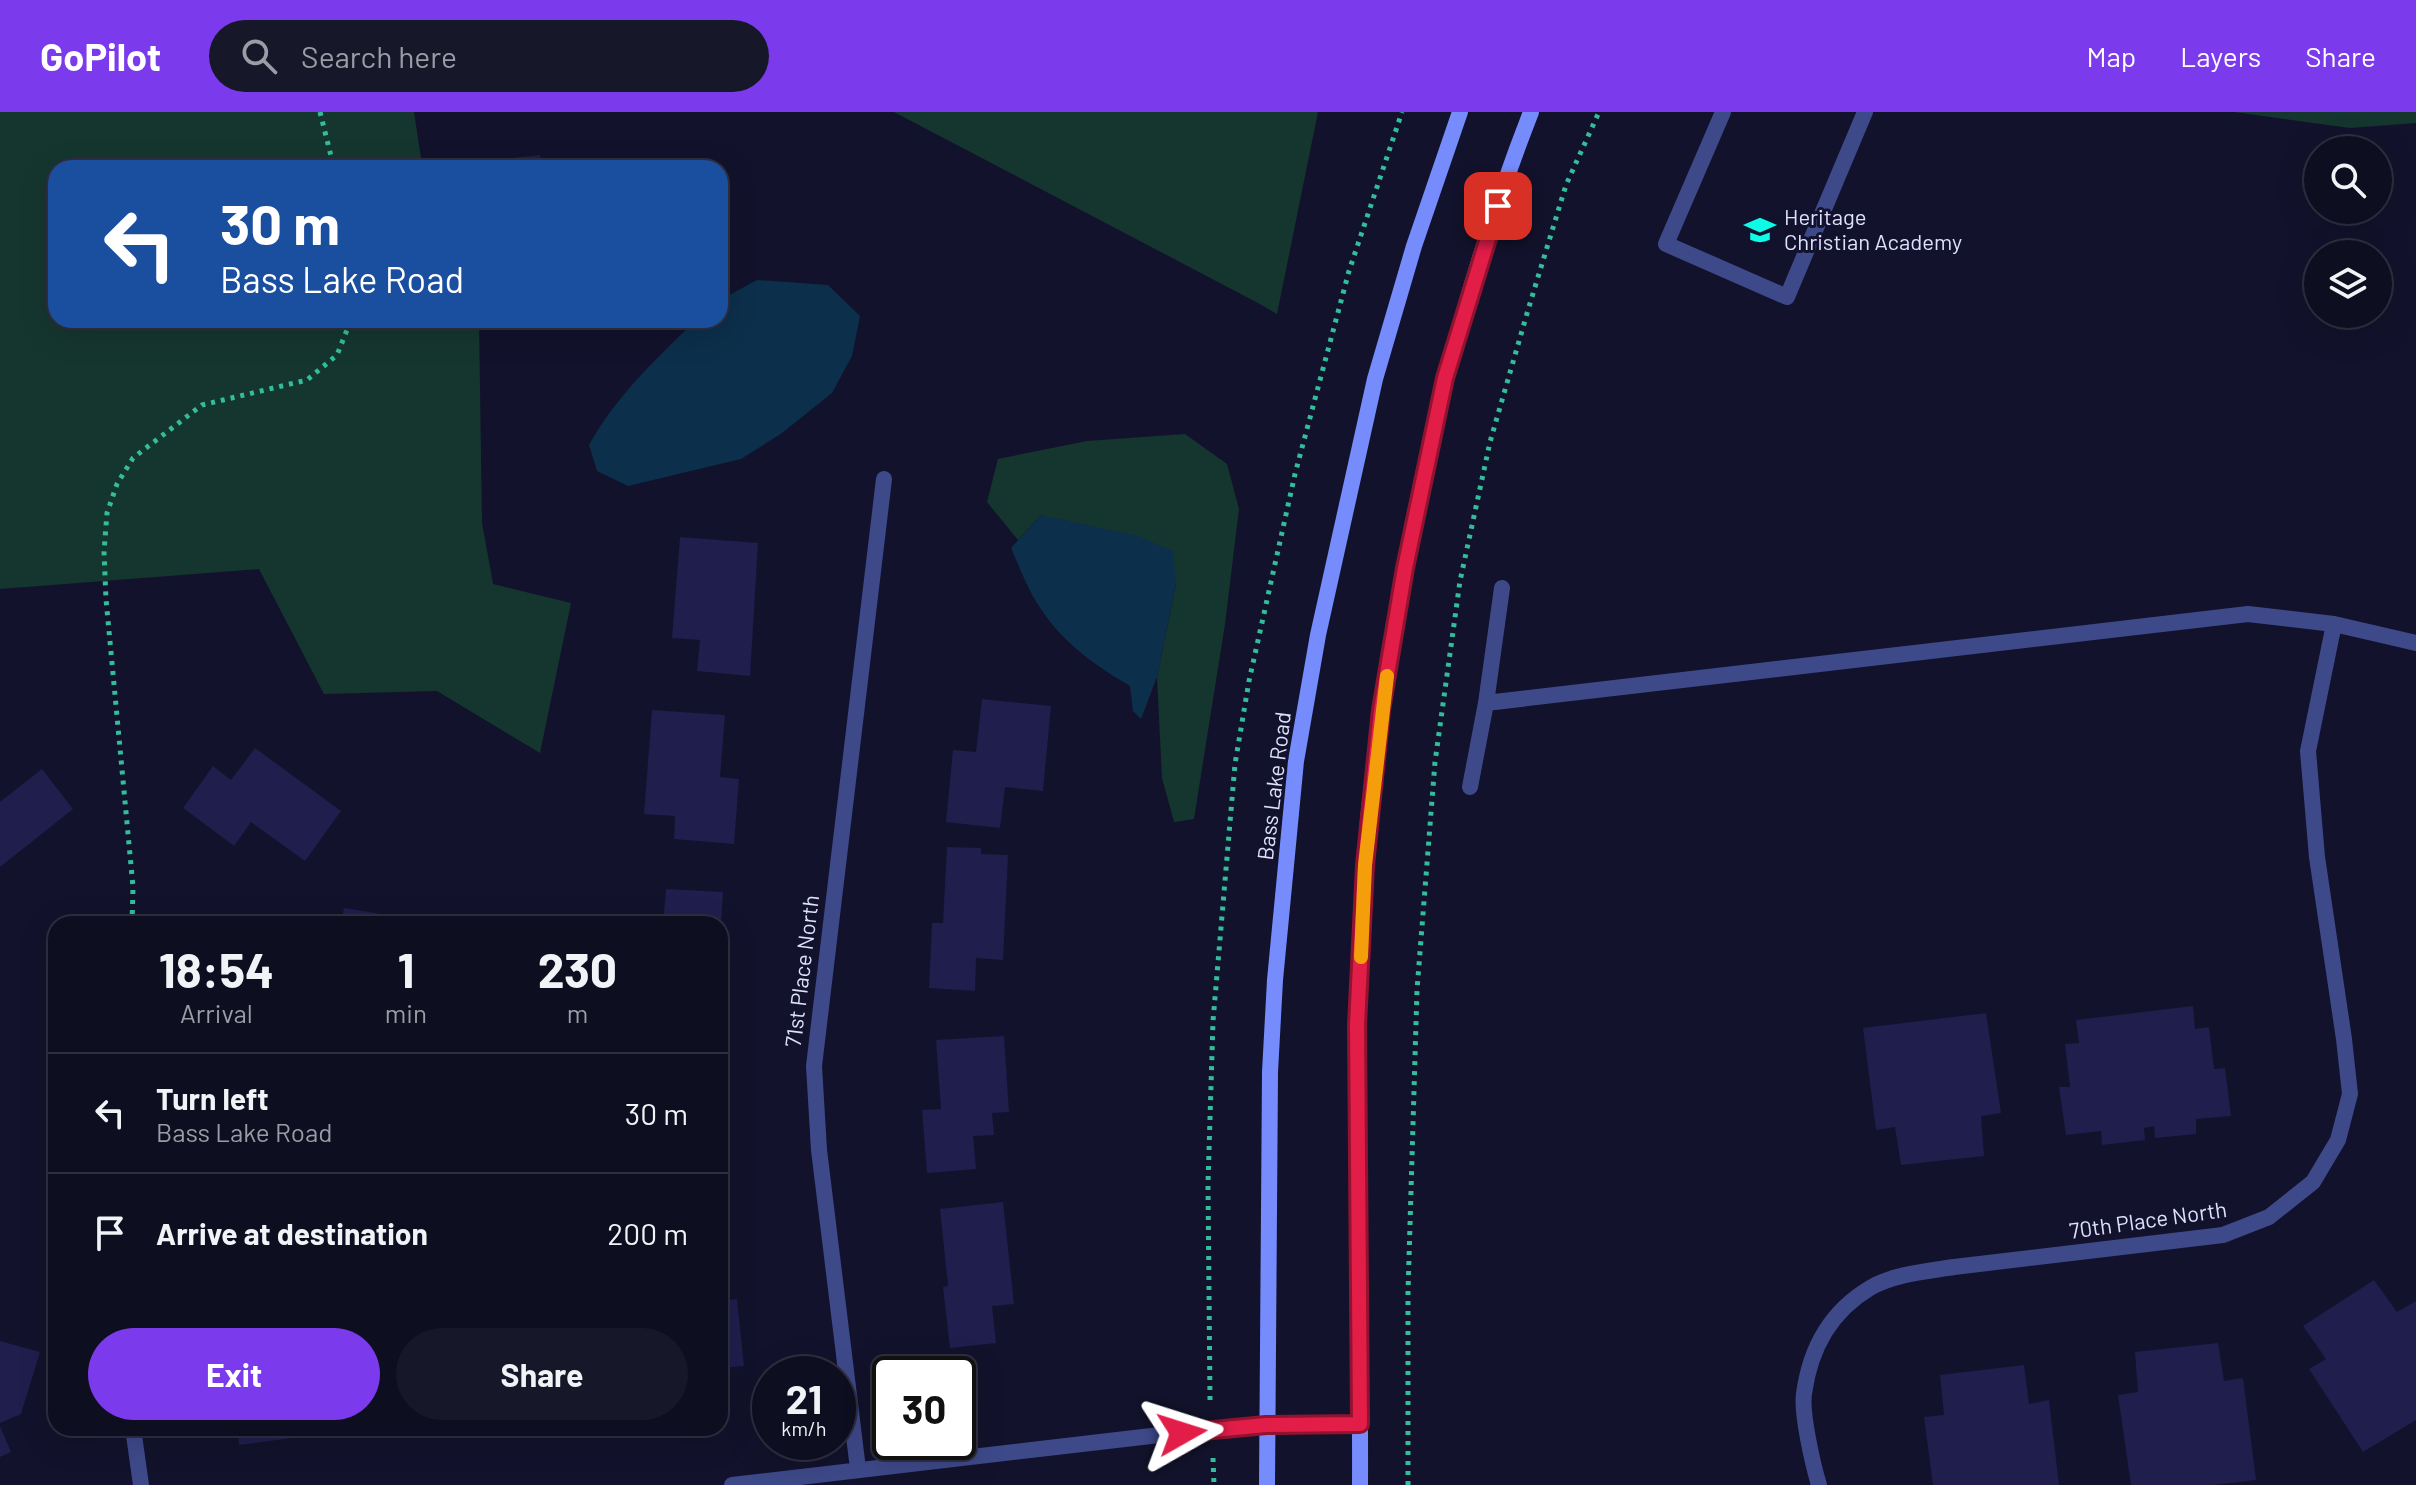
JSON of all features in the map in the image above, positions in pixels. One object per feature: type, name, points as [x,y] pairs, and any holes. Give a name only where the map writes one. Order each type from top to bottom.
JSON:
[{"type":"main road","name":"Bass Lake Road","points":[[1267,1485],[1270,1072],[1275,980],[1300,735],[1318,635],[1375,379],[1414,246],[1460,112]]},
{"type":"main road","points":[[1360,1485],[1357,1025],[1365,865],[1381,710],[1411,533],[1445,378],[1478,265],[1531,112]]},
{"type":"street","points":[[1723,112],[1666,244],[1787,297],[1865,112]]},
{"type":"street","name":"71st Place North","points":[[858,1469],[819,1150],[814,1066],[884,479]]},
{"type":"street","points":[[1470,787],[1486,703],[1502,588]]},
{"type":"street","points":[[1486,703],[2248,614],[2334,624],[2416,643]]},
{"type":"street","name":"70th Place North","points":[[1819,1485],[1803,1397],[1814,1349],[1837,1312],[1872,1286],[1940,1269],[2223,1235],[2269,1217],[2313,1182],[2338,1140],[2350,1094],[2317,857],[2308,751],[2334,624]]},
{"type":"street","points":[[732,1485],[1266,1425],[1360,1424]]},
{"type":"street","points":[[134,1436],[141,1485]]},
{"type":"path","points":[[320,112],[332,160]]},
{"type":"path","points":[[1210,1385],[1208,1184],[1213,1021],[1235,764],[1249,681],[1295,474],[1349,271],[1402,112]]},
{"type":"path","points":[[1408,1485],[1408,1292],[1417,990],[1435,762],[1460,581],[1490,442],[1528,310],[1566,185],[1599,112]]},
{"type":"path","points":[[132,916],[133,887],[104,552],[107,513],[117,484],[133,458],[202,405],[307,380],[337,355],[348,328]]},
{"type":"path","points":[[1213,1477],[1214,1485]]},
{"type":"green space","points":[[0,112],[414,112],[422,160],[48,160],[48,328],[479,328],[482,523],[493,584],[571,603],[540,753],[437,691],[324,694],[259,569],[0,589]]},
{"type":"green space","points":[[894,112],[1318,112],[1277,314],[1258,303]]},
{"type":"green space","points":[[2234,112],[2416,112],[2416,123],[2350,128]]},
{"type":"green space","points":[[1185,434],[1227,464],[1239,509],[1225,624],[1194,819],[1174,822],[1162,778],[1157,677],[1176,584],[1041,515],[1018,540],[987,502],[998,459],[1087,441]]},
{"type":"water","points":[[757,280],[828,285],[860,316],[852,356],[832,393],[782,433],[741,459],[628,486],[597,471],[589,445],[611,410],[688,328],[728,328],[728,296]]},
{"type":"water","points":[[1041,515],[1138,536],[1173,551],[1176,584],[1157,677],[1141,719],[1133,711],[1130,686],[1070,643],[1050,621],[1028,587],[1011,548]]},
{"type":"building","points":[[540,155],[541,160],[494,160]]},
{"type":"building","points":[[680,537],[758,543],[750,676],[697,671],[700,640],[672,638]]},
{"type":"building","points":[[982,699],[1051,706],[1043,791],[1005,787],[1000,828],[946,822],[953,750],[976,752]]},
{"type":"building","points":[[652,710],[725,715],[720,777],[739,779],[734,844],[674,839],[675,816],[644,814]]},
{"type":"building","points":[[255,748],[341,811],[305,861],[251,822],[234,846],[183,808],[213,766],[231,780]]},
{"type":"building","points":[[42,769],[73,809],[0,867],[0,802]]},
{"type":"building","points":[[947,847],[981,848],[981,854],[1008,855],[1003,960],[976,958],[975,991],[929,988],[932,923],[943,923]]},
{"type":"building","points":[[666,889],[723,892],[722,916],[664,916]]},
{"type":"building","points":[[344,908],[394,916],[342,916]]},
{"type":"building","points":[[2193,1006],[2195,1029],[2209,1027],[2214,1069],[2225,1068],[2231,1116],[2196,1119],[2196,1134],[2155,1138],[2154,1126],[2144,1128],[2145,1140],[2102,1145],[2101,1131],[2066,1135],[2059,1087],[2070,1087],[2065,1044],[2079,1043],[2076,1020]]},
{"type":"building","points":[[1986,1013],[2001,1113],[1981,1116],[1984,1156],[1901,1165],[1895,1127],[1876,1130],[1863,1028]]},
{"type":"building","points":[[1004,1036],[1009,1112],[992,1113],[994,1135],[973,1136],[976,1169],[927,1173],[922,1110],[941,1109],[936,1040]]},
{"type":"building","points":[[1003,1202],[1014,1304],[992,1306],[996,1343],[950,1348],[943,1287],[948,1286],[940,1209]]},
{"type":"building","points":[[2374,1280],[2397,1312],[2416,1301],[2416,1420],[2363,1452],[2309,1369],[2326,1359],[2303,1326]]},
{"type":"building","points":[[737,1299],[744,1366],[728,1367],[728,1300]]},
{"type":"building","points":[[0,1341],[40,1352],[21,1414],[0,1423]]},
{"type":"building","points":[[2218,1343],[2224,1381],[2243,1378],[2256,1480],[2213,1485],[2131,1485],[2118,1395],[2138,1392],[2135,1352]]},
{"type":"building","points":[[2024,1365],[2029,1404],[2049,1400],[2059,1485],[1933,1485],[1924,1417],[1944,1415],[1940,1375]]},
{"type":"building","points":[[0,1426],[11,1452],[0,1457]]},
{"type":"building","points":[[238,1436],[307,1436],[239,1445]]},
{"type":"slow traffic","points":[[1361,957],[1365,865],[1387,676]]},
{"type":"place","name":"Heritage Christian Academy","points":[[1760,230]]},
{"type":"route","points":[[1182,1433],[1266,1425],[1360,1424],[1357,1025],[1365,865],[1381,710],[1420,487],[1445,378],[1498,206]]}]
